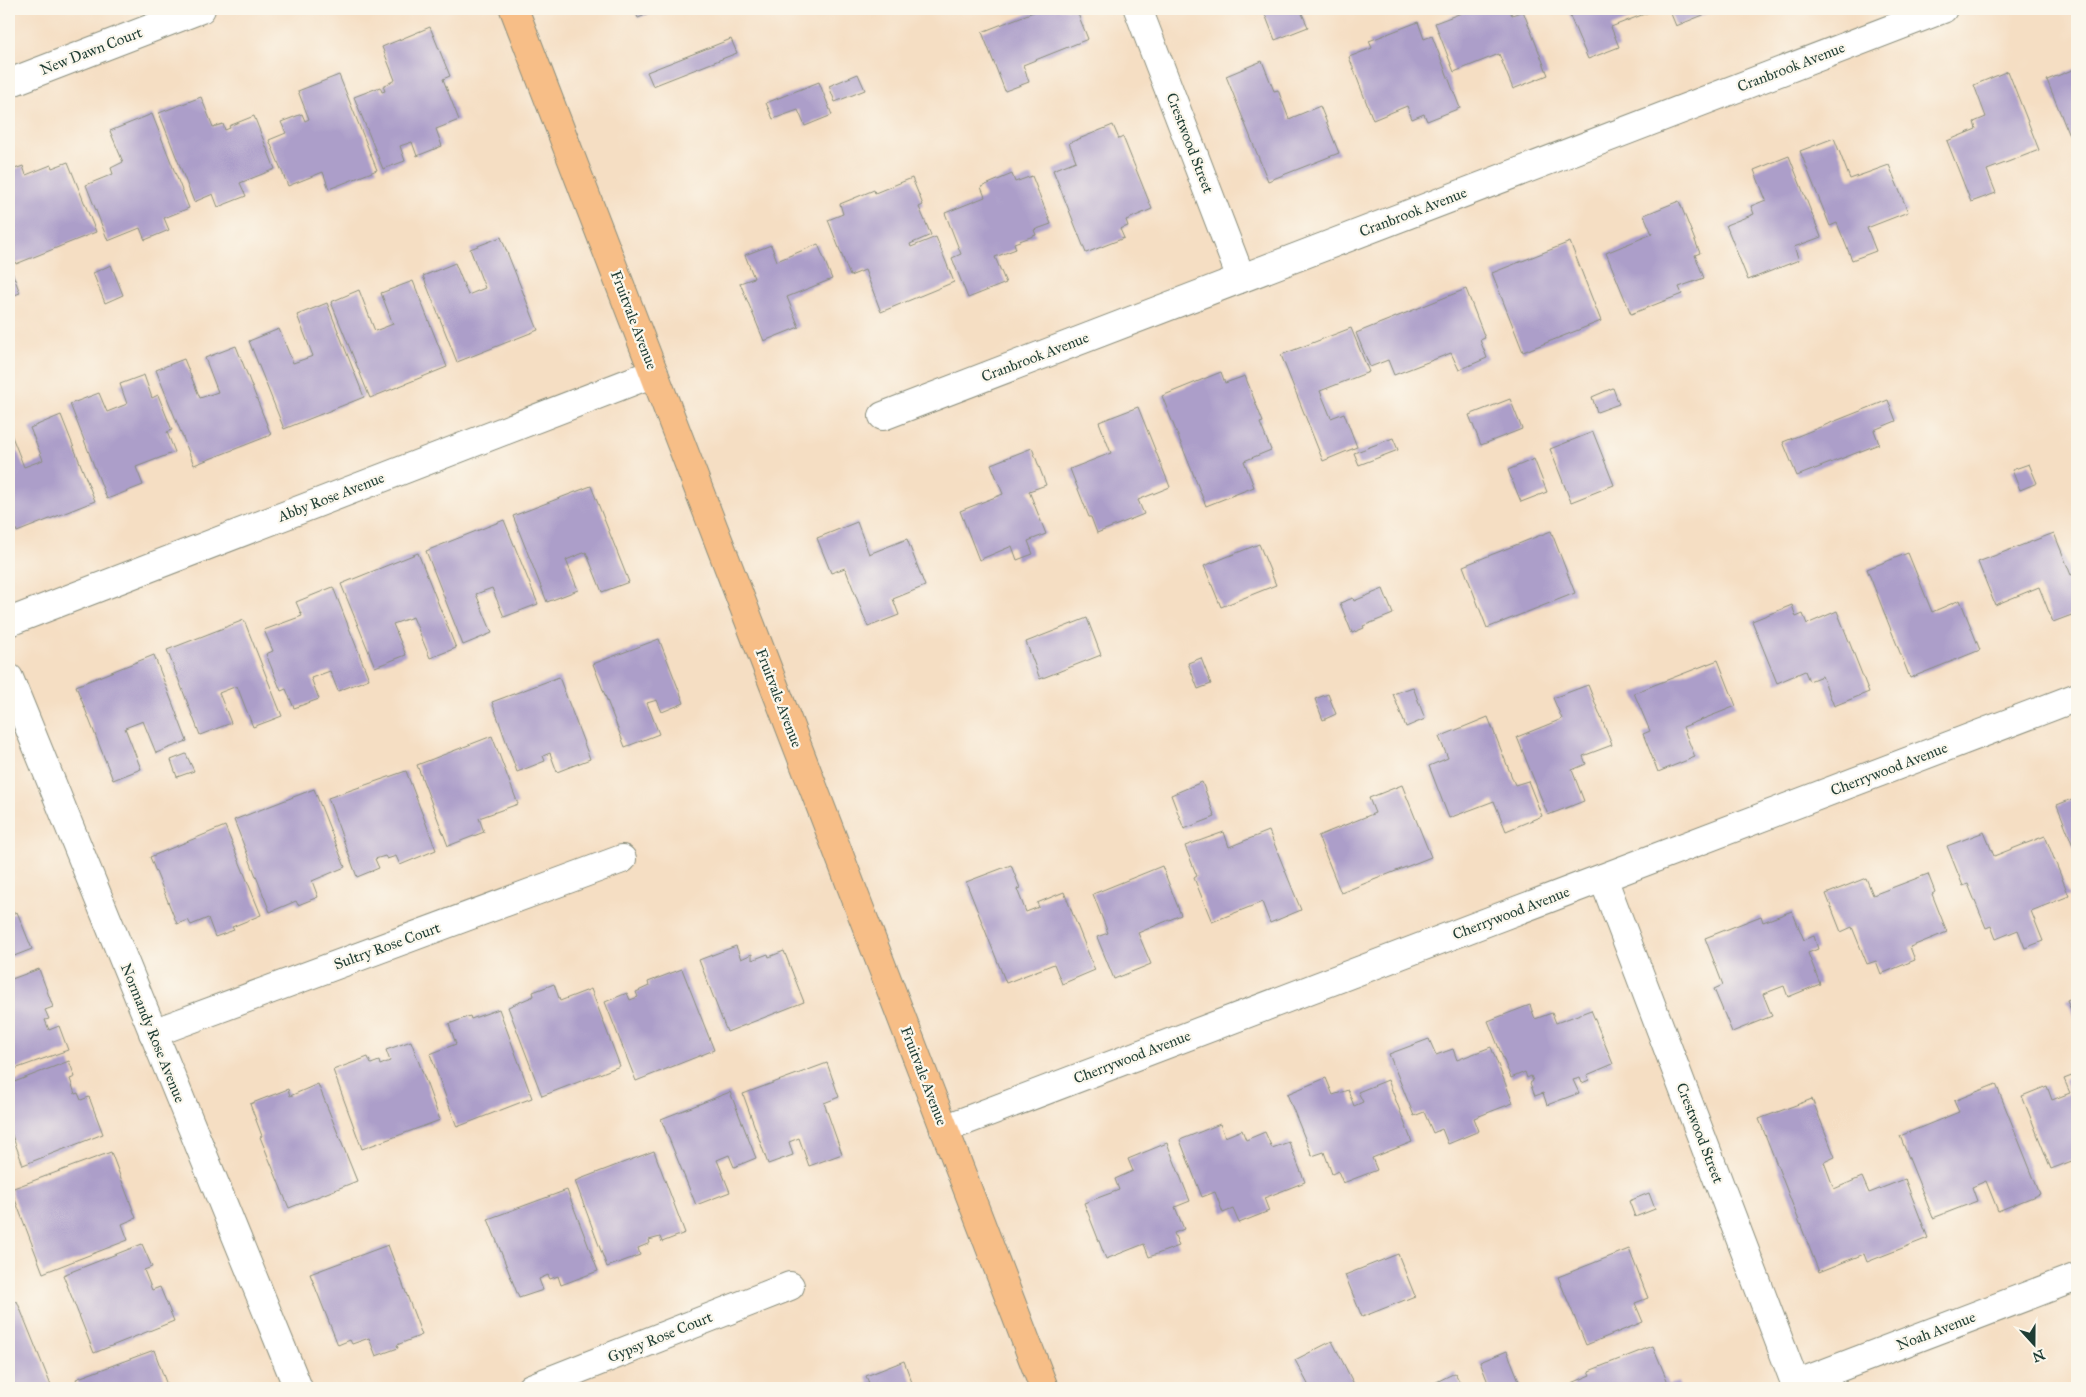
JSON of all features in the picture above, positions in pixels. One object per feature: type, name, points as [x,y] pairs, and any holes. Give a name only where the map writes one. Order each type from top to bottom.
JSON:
[{"type":"main road","name":"Fruitvale Avenue","points":[[514,9],[1044,1388]]},
{"type":"street","name":"New Dawn Court","points":[[9,83],[201,9]]},
{"type":"street","name":"Crestwood Street","points":[[1138,9],[1241,278]]},
{"type":"street","name":"Cranbrook Avenue","points":[[882,416],[1943,9]]},
{"type":"street","name":"Abby Rose Avenue","points":[[9,622],[654,373]]},
{"type":"street","name":"Normandy Rose Avenue","points":[[9,678],[298,1388]]},
{"type":"street","name":"Cherrywood Avenue","points":[[944,1129],[2077,697]]},
{"type":"street","name":"Sultry Rose Court","points":[[153,1033],[622,859]]},
{"type":"street","name":"Crestwood Street","points":[[1603,878],[1796,1386]]},
{"type":"street","name":"Noah Avenue","points":[[1796,1386],[2077,1277]]},
{"type":"street","name":"Gypsy Rose Court","points":[[531,1388],[790,1286]]},
{"type":"building","points":[[634,9],[662,9],[638,18]]},
{"type":"building","points":[[1041,9],[1076,9],[1088,39],[1023,65],[1029,82],[1005,91],[982,32]]},
{"type":"building","points":[[1263,9],[1300,9],[1308,27],[1275,40]]},
{"type":"building","points":[[1472,9],[1509,9],[1512,15],[1523,11],[1548,75],[1513,89],[1499,54],[1454,72],[1435,23]]},
{"type":"building","points":[[1567,9],[1657,9],[1611,27],[1619,47],[1588,59]]},
{"type":"building","points":[[1669,9],[1712,9],[1713,11],[1676,26]]},
{"type":"building","points":[[1418,22],[1424,39],[1432,36],[1460,108],[1427,121],[1424,114],[1412,119],[1407,106],[1373,120],[1349,57],[1372,48],[1369,41]]},
{"type":"building","points":[[430,27],[450,76],[443,79],[459,120],[436,129],[442,146],[417,156],[412,142],[400,146],[405,161],[383,169],[354,97],[380,87],[382,92],[385,91],[383,86],[395,80],[382,47]]},
{"type":"building","points":[[731,39],[737,53],[653,86],[647,72]]},
{"type":"building","points":[[1262,61],[1274,91],[1278,90],[1289,119],[1320,106],[1339,153],[1268,181],[1226,76]]},
{"type":"building","points":[[2077,68],[2077,143],[2073,145],[2047,80]]},
{"type":"building","points":[[2008,71],[2039,150],[1987,170],[1996,193],[1971,202],[1947,141],[1976,129],[1974,122],[1986,117],[1974,85]]},
{"type":"building","points":[[858,74],[865,90],[835,102],[829,86]]},
{"type":"building","points":[[339,75],[377,170],[329,189],[323,172],[288,186],[269,140],[286,133],[281,122],[302,114],[305,121],[309,119],[298,91]]},
{"type":"building","points":[[819,82],[832,115],[805,126],[798,110],[773,119],[766,103]]},
{"type":"building","points":[[201,97],[213,127],[223,124],[225,130],[230,128],[229,126],[254,116],[275,169],[240,183],[246,196],[218,207],[213,194],[194,202],[159,113]]},
{"type":"building","points":[[152,114],[189,208],[164,218],[169,230],[145,240],[140,228],[108,241],[86,185],[113,174],[111,168],[123,162],[110,131]]},
{"type":"building","points":[[1113,125],[1119,139],[1123,137],[1152,209],[1126,220],[1128,226],[1120,229],[1124,238],[1086,253],[1053,170],[1076,161],[1069,143]]},
{"type":"building","points":[[1834,138],[1850,179],[1889,165],[1908,212],[1867,228],[1876,251],[1852,260],[1837,223],[1830,226],[1800,151]]},
{"type":"building","points":[[1789,156],[1821,237],[1794,247],[1799,260],[1748,280],[1726,225],[1754,214],[1751,206],[1766,200],[1754,170]]},
{"type":"building","points":[[68,162],[96,232],[16,264],[9,245],[9,171],[23,166],[26,175],[51,165],[52,168]]},
{"type":"building","points":[[1012,174],[1015,182],[1032,176],[1051,224],[1034,230],[1036,235],[1014,243],[1016,249],[995,257],[1006,283],[968,298],[952,258],[961,254],[945,213],[985,197],[981,187]]},
{"type":"building","points":[[912,178],[923,205],[919,207],[931,235],[910,244],[911,247],[936,237],[954,282],[881,312],[865,270],[850,276],[828,220],[843,214],[840,204],[874,190],[875,193]]},
{"type":"building","points":[[1679,201],[1700,253],[1695,255],[1704,278],[1679,287],[1682,294],[1631,314],[1606,253],[1652,234],[1644,215]]},
{"type":"building","points":[[501,237],[538,330],[457,362],[423,276],[455,263],[468,295],[485,288],[470,249]]},
{"type":"building","points":[[1570,242],[1601,321],[1523,352],[1492,273]]},
{"type":"building","points":[[818,244],[832,279],[787,297],[799,327],[764,341],[740,283],[754,278],[745,255],[771,245],[777,261]]},
{"type":"building","points":[[9,264],[20,293],[9,297]]},
{"type":"building","points":[[111,265],[123,295],[105,303],[93,273]]},
{"type":"building","points":[[413,281],[447,367],[370,398],[331,302],[359,290],[375,331],[393,324],[381,293]]},
{"type":"building","points":[[1466,289],[1485,338],[1480,340],[1487,358],[1459,370],[1451,353],[1394,375],[1388,360],[1370,367],[1356,333]]},
{"type":"building","points":[[327,303],[364,397],[284,429],[249,341],[279,329],[293,363],[313,356],[297,315]]},
{"type":"building","points":[[1351,328],[1369,372],[1320,391],[1331,418],[1344,413],[1357,447],[1323,461],[1281,355]]},
{"type":"building","points":[[236,346],[271,435],[194,465],[156,370],[184,359],[200,398],[218,392],[205,358]]},
{"type":"building","points":[[1221,372],[1225,383],[1245,376],[1263,422],[1260,423],[1271,450],[1244,461],[1254,487],[1206,506],[1162,396]]},
{"type":"building","points":[[144,375],[152,398],[158,395],[172,430],[167,432],[175,452],[136,467],[143,485],[107,499],[70,404],[99,393],[107,412],[127,404],[120,384]]},
{"type":"building","points":[[1613,388],[1619,404],[1597,412],[1592,397]]},
{"type":"building","points":[[1510,399],[1522,429],[1481,445],[1469,415]]},
{"type":"building","points":[[1888,400],[1896,421],[1874,430],[1879,444],[1797,476],[1783,442]]},
{"type":"building","points":[[1138,407],[1170,487],[1138,500],[1144,514],[1097,533],[1070,469],[1111,453],[1099,422]]},
{"type":"building","points":[[61,415],[95,501],[17,532],[9,510],[9,429],[24,467],[43,460],[30,428]]},
{"type":"building","points":[[1593,432],[1614,485],[1571,502],[1550,449]]},
{"type":"building","points":[[1393,438],[1398,450],[1359,465],[1354,453]]},
{"type":"building","points":[[1032,448],[1046,485],[1029,491],[1046,534],[1028,541],[1033,554],[1017,560],[1012,546],[979,560],[960,511],[1003,494],[991,464]]},
{"type":"building","points":[[1534,459],[1547,492],[1521,502],[1508,470]]},
{"type":"building","points":[[2029,464],[2037,483],[2020,490],[2012,470]]},
{"type":"building","points":[[591,486],[629,582],[602,592],[586,552],[566,560],[578,590],[547,602],[513,516]]},
{"type":"building","points":[[504,520],[538,604],[504,617],[492,588],[476,594],[492,633],[463,645],[426,551]]},
{"type":"building","points":[[857,522],[869,554],[907,539],[925,586],[893,599],[899,615],[868,627],[845,568],[831,573],[817,538]]},
{"type":"building","points":[[1551,531],[1575,593],[1487,628],[1463,566]]},
{"type":"building","points":[[2054,533],[2071,575],[2076,573],[2077,613],[2053,622],[2039,587],[1995,605],[1978,562]]},
{"type":"building","points":[[1259,544],[1276,585],[1221,607],[1204,566]]},
{"type":"building","points":[[418,553],[456,648],[430,658],[413,617],[393,624],[406,655],[375,667],[341,584]]},
{"type":"building","points":[[1908,553],[1932,612],[1960,600],[1980,650],[1910,678],[1867,569]]},
{"type":"building","points":[[333,587],[369,679],[338,691],[330,671],[311,678],[319,699],[294,708],[286,689],[281,691],[266,654],[273,651],[264,630],[302,616],[296,602]]},
{"type":"building","points":[[1383,589],[1393,614],[1363,626],[1364,628],[1352,633],[1340,603],[1353,598],[1354,601]]},
{"type":"building","points":[[1792,605],[1796,617],[1803,614],[1807,624],[1837,611],[1869,692],[1834,706],[1822,676],[1809,681],[1805,671],[1777,683],[1752,621]]},
{"type":"building","points":[[1087,618],[1101,655],[1040,679],[1026,642]]},
{"type":"building","points":[[244,620],[282,716],[253,727],[237,686],[219,693],[231,723],[200,735],[167,650]]},
{"type":"building","points":[[659,639],[684,703],[662,712],[657,700],[647,703],[659,734],[625,747],[593,664]]},
{"type":"building","points":[[154,655],[187,741],[156,753],[143,721],[125,728],[141,769],[113,780],[76,686]]},
{"type":"building","points":[[1201,658],[1211,684],[1198,689],[1188,663]]},
{"type":"building","points":[[1718,660],[1736,706],[1683,727],[1695,757],[1658,772],[1643,734],[1650,731],[1634,693]]},
{"type":"building","points":[[559,677],[590,759],[557,772],[550,753],[543,756],[545,761],[517,772],[492,702]]},
{"type":"building","points":[[1588,685],[1612,745],[1583,756],[1586,764],[1572,770],[1584,801],[1548,815],[1517,737],[1562,719],[1553,698]]},
{"type":"building","points":[[1413,687],[1425,719],[1406,727],[1393,694]]},
{"type":"building","points":[[1328,694],[1336,714],[1323,720],[1315,699]]},
{"type":"building","points":[[1488,717],[1515,785],[1528,781],[1542,816],[1506,831],[1494,801],[1449,818],[1429,766],[1448,758],[1439,737]]},
{"type":"building","points":[[492,736],[518,804],[479,818],[484,832],[448,846],[417,765]]},
{"type":"building","points":[[186,754],[194,771],[177,777],[171,760]]},
{"type":"building","points":[[406,771],[436,850],[400,865],[396,856],[387,859],[385,856],[375,859],[379,868],[357,877],[328,798]]},
{"type":"building","points":[[1202,782],[1215,817],[1184,829],[1171,795]]},
{"type":"building","points":[[1402,785],[1431,857],[1341,893],[1318,836],[1375,813],[1369,798]]},
{"type":"building","points":[[314,789],[345,867],[312,881],[318,897],[298,905],[296,901],[270,912],[234,820]]},
{"type":"building","points":[[2077,797],[2077,856],[2057,805]]},
{"type":"building","points":[[225,826],[261,915],[232,927],[234,930],[215,937],[208,918],[191,925],[188,920],[177,924],[150,857]]},
{"type":"building","points":[[1269,831],[1301,910],[1270,923],[1262,902],[1212,922],[1194,878],[1197,876],[1185,846],[1224,832],[1229,847]]},
{"type":"building","points":[[1984,832],[1994,856],[2045,836],[2069,896],[2031,911],[2043,941],[2025,948],[2018,930],[1996,939],[1991,926],[1986,928],[1968,884],[1963,886],[1947,846]]},
{"type":"building","points":[[1011,865],[1020,888],[1017,889],[1026,912],[1039,907],[1037,903],[1064,892],[1095,970],[1062,984],[1054,964],[1006,983],[966,882]]},
{"type":"building","points":[[1162,866],[1181,915],[1138,933],[1151,964],[1114,979],[1097,937],[1108,933],[1093,894]]},
{"type":"building","points":[[1928,874],[1935,892],[1932,894],[1947,932],[1910,947],[1915,960],[1881,974],[1876,961],[1867,964],[1852,927],[1841,932],[1826,894],[1866,878],[1873,895]]},
{"type":"building","points":[[1792,911],[1804,940],[1814,936],[1818,949],[1808,953],[1820,984],[1788,997],[1784,986],[1763,994],[1772,1016],[1732,1032],[1714,989],[1723,985],[1705,938],[1761,916],[1763,922]]},
{"type":"building","points":[[17,912],[32,949],[9,958],[9,915]]},
{"type":"building","points":[[736,946],[741,959],[752,954],[752,960],[768,954],[769,957],[784,951],[804,1002],[727,1032],[699,960]]},
{"type":"building","points":[[39,969],[53,1007],[45,1010],[49,1019],[45,1020],[49,1030],[59,1026],[68,1050],[9,1071],[9,980]]},
{"type":"building","points":[[682,969],[714,1050],[636,1081],[605,1002],[627,993],[630,1000],[638,997],[636,992],[649,986],[648,982]]},
{"type":"building","points":[[554,984],[560,1001],[591,989],[620,1066],[542,1096],[508,1007],[534,996],[533,992]]},
{"type":"building","points":[[2077,996],[2077,1025],[2067,1000]]},
{"type":"building","points":[[1530,1005],[1535,1019],[1552,1013],[1556,1023],[1591,1010],[1613,1064],[1587,1075],[1589,1080],[1582,1083],[1580,1078],[1573,1080],[1579,1093],[1547,1105],[1543,1093],[1535,1096],[1530,1083],[1533,1081],[1531,1076],[1527,1078],[1525,1072],[1511,1078],[1488,1021]]},
{"type":"building","points":[[499,1009],[532,1098],[457,1127],[430,1054],[456,1044],[449,1024],[470,1016],[471,1019]]},
{"type":"building","points":[[1429,1039],[1436,1055],[1453,1049],[1457,1060],[1491,1047],[1513,1103],[1474,1118],[1479,1131],[1448,1144],[1442,1129],[1433,1133],[1424,1112],[1414,1116],[1389,1054]]},
{"type":"building","points":[[411,1041],[440,1120],[362,1149],[333,1070],[368,1057],[371,1064],[379,1061],[380,1065],[390,1061],[386,1050]]},
{"type":"building","points":[[69,1061],[75,1077],[70,1079],[75,1094],[78,1093],[81,1100],[89,1097],[103,1134],[23,1165],[9,1127],[9,1084]]},
{"type":"building","points":[[827,1063],[839,1097],[824,1103],[842,1154],[809,1166],[799,1138],[789,1142],[793,1155],[768,1164],[743,1094]]},
{"type":"building","points":[[2077,1074],[2077,1159],[2051,1169],[2022,1096],[2047,1086],[2052,1100],[2070,1093],[2064,1079]]},
{"type":"building","points":[[1326,1078],[1333,1095],[1348,1090],[1354,1106],[1363,1102],[1358,1092],[1388,1080],[1412,1142],[1372,1158],[1377,1170],[1343,1183],[1338,1171],[1332,1174],[1324,1152],[1312,1156],[1287,1094]]},
{"type":"building","points":[[318,1084],[357,1181],[289,1208],[260,1137],[262,1136],[250,1104],[288,1089],[290,1096]]},
{"type":"building","points":[[1996,1084],[2040,1194],[1998,1211],[1986,1181],[1972,1187],[1977,1201],[1933,1218],[1900,1136],[1959,1112],[1954,1101]]},
{"type":"building","points":[[730,1092],[756,1158],[734,1167],[729,1155],[717,1160],[730,1192],[696,1205],[661,1119]]},
{"type":"building","points":[[1812,1099],[1835,1157],[1824,1162],[1834,1189],[1862,1177],[1869,1193],[1905,1179],[1928,1238],[1867,1262],[1864,1254],[1819,1272],[1759,1119]]},
{"type":"building","points":[[1220,1124],[1225,1137],[1242,1130],[1246,1140],[1265,1132],[1272,1148],[1289,1142],[1305,1182],[1264,1198],[1269,1211],[1239,1223],[1233,1209],[1223,1213],[1215,1192],[1202,1197],[1180,1140]]},
{"type":"building","points":[[1167,1143],[1190,1201],[1175,1207],[1184,1229],[1174,1233],[1179,1246],[1149,1257],[1144,1244],[1106,1259],[1084,1203],[1119,1190],[1115,1179],[1133,1171],[1128,1159]]},
{"type":"building","points":[[654,1151],[685,1233],[662,1242],[660,1237],[649,1240],[650,1243],[638,1248],[640,1255],[607,1267],[575,1181]]},
{"type":"building","points":[[111,1152],[136,1218],[122,1224],[128,1240],[43,1273],[11,1189]]},
{"type":"building","points":[[567,1190],[598,1271],[561,1285],[558,1276],[550,1279],[548,1275],[539,1279],[543,1290],[519,1298],[488,1219]]},
{"type":"building","points":[[1649,1193],[1655,1209],[1635,1217],[1629,1201]]},
{"type":"building","points":[[142,1244],[152,1267],[144,1270],[152,1290],[160,1287],[174,1321],[94,1353],[63,1275]]},
{"type":"building","points":[[388,1245],[422,1335],[397,1345],[398,1348],[376,1356],[369,1338],[352,1344],[350,1340],[338,1345],[310,1274]]},
{"type":"building","points":[[1629,1249],[1648,1298],[1635,1303],[1643,1322],[1586,1345],[1558,1277]]},
{"type":"building","points":[[1398,1254],[1415,1296],[1362,1317],[1345,1275]]},
{"type":"building","points":[[17,1301],[52,1388],[14,1388],[9,1376],[9,1305]]},
{"type":"building","points":[[1332,1341],[1356,1388],[1310,1388],[1295,1360]]},
{"type":"building","points":[[1653,1346],[1669,1385],[1678,1382],[1680,1388],[1574,1388],[1572,1383],[1591,1375],[1589,1371]]},
{"type":"building","points":[[154,1350],[168,1388],[80,1388],[76,1379]]},
{"type":"building","points":[[1507,1351],[1522,1388],[1490,1388],[1480,1362]]},
{"type":"building","points":[[904,1361],[914,1388],[856,1388],[869,1383],[866,1376]]},
{"type":"building","points":[[1455,1373],[1463,1388],[1424,1388]]},
{"type":"building","points":[[2077,1383],[2077,1388],[2065,1388]]}]
